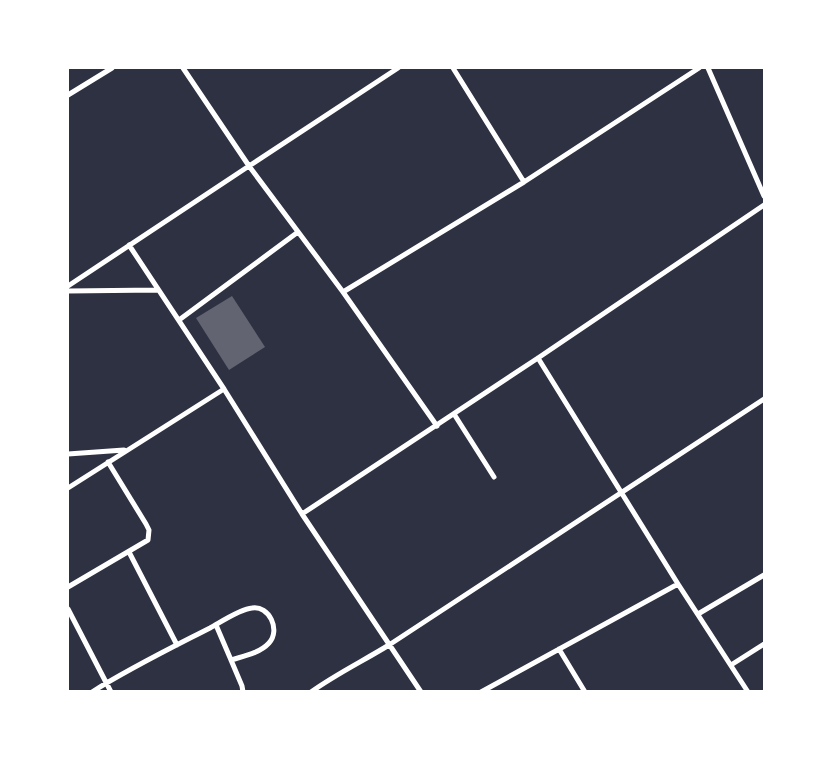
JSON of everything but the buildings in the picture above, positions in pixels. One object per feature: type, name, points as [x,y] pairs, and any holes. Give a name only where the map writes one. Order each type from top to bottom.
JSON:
[{"type":"street","points":[[68,95],[112,68]]},
{"type":"street","points":[[183,68],[249,166],[343,292],[437,426]]},
{"type":"street","points":[[68,286],[398,68]]},
{"type":"street","points":[[454,68],[524,182]]},
{"type":"street","points":[[343,292],[524,182],[699,68]]},
{"type":"street","points":[[708,68],[764,196]]},
{"type":"street","points":[[302,514],[437,426],[764,205]]},
{"type":"street","points":[[179,320],[298,232]]},
{"type":"street","points":[[129,245],[224,389],[302,514],[421,692]]},
{"type":"street","points":[[68,291],[158,290]]},
{"type":"street","points":[[538,358],[678,584],[748,692]]},
{"type":"street","points":[[68,488],[224,389]]},
{"type":"street","points":[[311,692],[332,677],[348,670],[389,645],[764,399]]},
{"type":"street","points":[[454,414],[494,477]]},
{"type":"street","points":[[68,454],[127,450]]},
{"type":"street","points":[[68,587],[148,540],[149,530],[108,462]]},
{"type":"street","points":[[129,552],[177,645]]},
{"type":"street","points":[[698,614],[764,575]]},
{"type":"street","points":[[481,692],[678,584]]},
{"type":"street","points":[[92,692],[216,625],[252,608],[264,610],[275,628],[271,642],[264,648],[231,660]]},
{"type":"street","points":[[68,609],[111,692]]},
{"type":"street","points":[[216,625],[243,692]]},
{"type":"street","points":[[731,665],[764,644]]},
{"type":"street","points":[[559,649],[585,692]]}]
